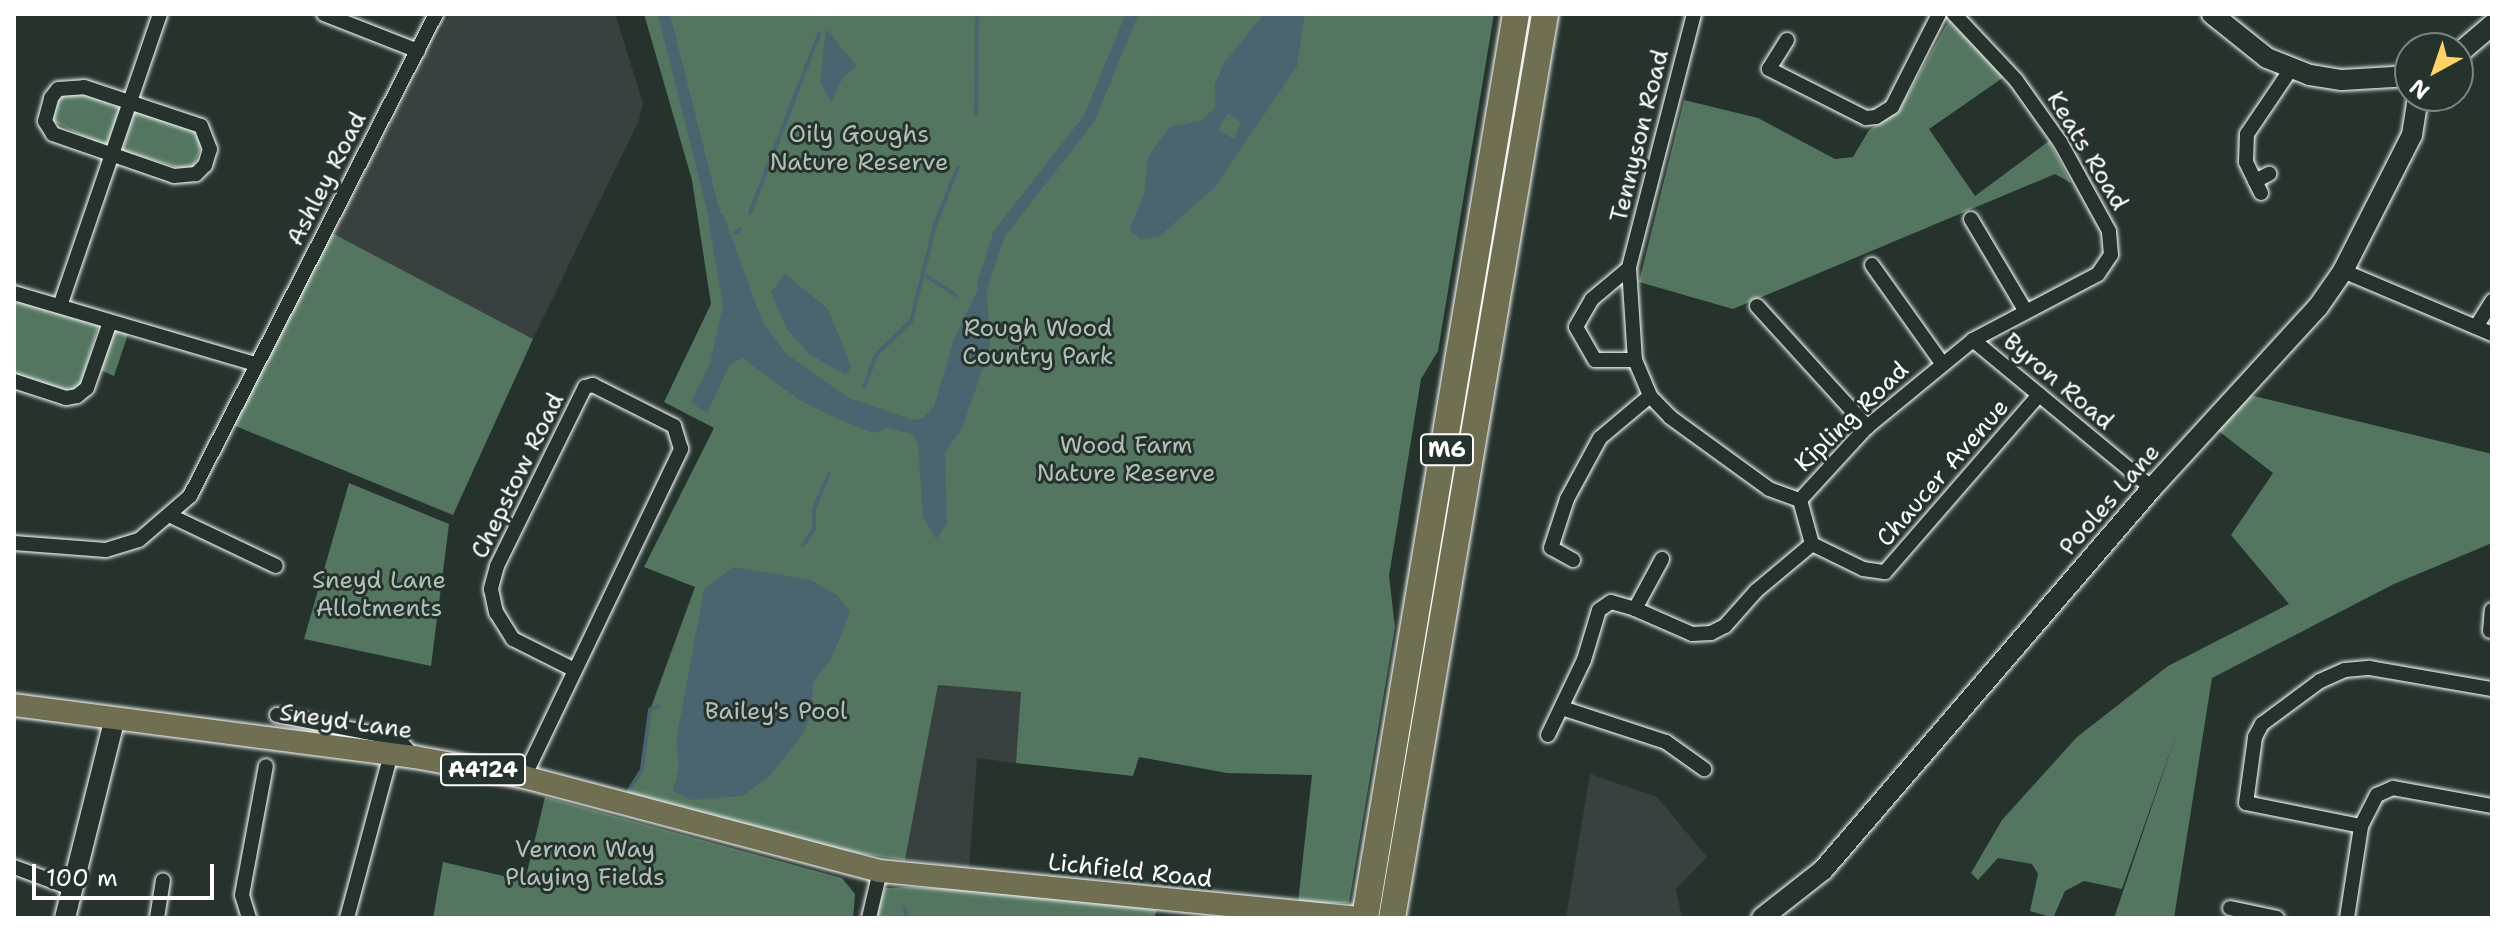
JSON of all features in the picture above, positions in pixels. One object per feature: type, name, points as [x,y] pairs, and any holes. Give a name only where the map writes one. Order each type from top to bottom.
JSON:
[{"type":"highway","name":"M6","points":[[1365,918],[1516,14]]},
{"type":"highway","name":"M6","points":[[1392,918],[1545,14]]},
{"type":"main road","name":"Sneyd Lane","points":[[14,705],[114,721],[414,757],[524,777],[889,872]]},
{"type":"main road","name":"Lichfield Road","points":[[889,872],[1357,918]]},
{"type":"street","points":[[60,306],[160,14]]},
{"type":"street","points":[[324,14],[418,51]]},
{"type":"street","name":"Ashley Road","points":[[14,543],[106,550],[139,540],[171,516],[205,470],[256,364],[436,14]]},
{"type":"street","name":"Tennyson Road","points":[[1694,14],[1629,268],[1635,360],[1650,396],[1769,489],[1800,500]]},
{"type":"street","points":[[1787,40],[1769,69],[1866,118],[1876,117],[1892,107],[1939,14]]},
{"type":"street","points":[[2212,14],[2252,48],[2291,69],[2342,80],[2394,77]]},
{"type":"street","name":"Keats Road","points":[[1965,17],[2043,116],[2080,176],[2112,246],[2109,262],[2098,274],[1973,340]]},
{"type":"street","points":[[2269,174],[2258,187],[2246,162],[2247,134],[2291,69]]},
{"type":"street","points":[[72,86],[129,102],[201,126],[210,149],[205,165],[183,177],[53,134],[45,121],[46,110],[58,89],[72,86]]},
{"type":"street","name":"Pooles Lane","points":[[1762,918],[1781,911],[1823,870],[1964,711],[2152,488],[2318,307],[2343,271],[2412,135],[2416,112]]},
{"type":"street","points":[[1971,219],[2025,310]]},
{"type":"street","points":[[1872,265],[1942,363]]},
{"type":"street","points":[[1629,268],[1592,299],[1576,327],[1595,360],[1635,360]]},
{"type":"street","points":[[2343,271],[2492,334]]},
{"type":"street","points":[[14,293],[256,364]]},
{"type":"street","points":[[2476,327],[2492,301]]},
{"type":"street","points":[[1757,306],[1768,325],[1867,427]]},
{"type":"street","points":[[14,381],[66,398],[77,396],[87,388],[110,322]]},
{"type":"street","name":"Kipling Road","points":[[1812,544],[1800,500],[1867,427],[1973,340]]},
{"type":"street","name":"Byron Road","points":[[1973,340],[2152,488]]},
{"type":"street","name":"Chepstow Road","points":[[524,777],[681,449],[674,426],[593,385],[585,387],[497,566],[491,589],[496,612],[513,639],[575,670]]},
{"type":"street","name":"Chaucer Avenue","points":[[1812,544],[1863,569],[1885,572],[2039,395]]},
{"type":"street","points":[[1573,560],[1551,548],[1567,499],[1600,438],[1650,396]]},
{"type":"street","points":[[171,516],[276,566]]},
{"type":"street","points":[[1548,735],[1592,639],[1599,610],[1611,602],[1692,634],[1711,633],[1812,544]]},
{"type":"street","points":[[1635,609],[1662,559]]},
{"type":"street","points":[[2490,631],[2492,610]]},
{"type":"street","points":[[2361,826],[2246,803],[2255,737],[2262,724],[2320,681],[2345,670],[2370,668],[2492,689]]},
{"type":"street","points":[[1562,708],[1666,742],[1704,769]]},
{"type":"street","points":[[277,715],[397,738],[414,757]]},
{"type":"street","points":[[71,916],[71,888],[114,721]]},
{"type":"street","points":[[347,918],[391,754]]},
{"type":"street","points":[[249,918],[242,895],[266,765]]},
{"type":"street","points":[[2347,918],[2361,826],[2377,795],[2393,788],[2492,806]]},
{"type":"street","points":[[14,867],[71,888]]},
{"type":"street","points":[[869,918],[889,872]]},
{"type":"street","points":[[157,918],[163,880]]},
{"type":"street","points":[[2230,908],[2277,918]]},
{"type":"shaded area","points":[[450,14],[615,14],[643,103],[639,120],[533,339],[332,233]]},
{"type":"shaded area","points":[[938,685],[1022,692],[1016,763],[977,758],[969,868],[905,860]]},
{"type":"shaded area","points":[[1590,774],[1657,797],[1707,857],[1676,889],[1682,918],[1566,918]]},
{"type":"green space","name":"Rough Wood Country Park","points":[[644,14],[1494,14],[1438,351],[1421,379],[1389,576],[1395,627],[1349,903],[1298,903],[1312,775],[1227,773],[1139,757],[1133,776],[1016,763],[1021,692],[938,685],[905,860],[837,850],[625,797],[642,769],[650,710],[695,587],[644,567],[714,428],[664,402],[711,304],[692,180]]},
{"type":"green space","points":[[1949,20],[2004,77],[1929,129],[1975,196],[2049,141],[2071,183],[2055,174],[1733,309],[1639,282],[1684,100],[1758,118],[1835,159],[1853,157],[1869,130],[1900,109]]},
{"type":"green space","points":[[73,91],[121,108],[106,147],[52,121],[60,97]]},
{"type":"green space","points":[[134,111],[194,130],[202,144],[194,166],[186,170],[122,151]]},
{"type":"green space","points":[[332,233],[533,339],[453,515],[233,425]]},
{"type":"green space","points":[[21,301],[99,324],[80,388],[68,391],[14,375],[14,303]]},
{"type":"green space","points":[[114,330],[128,334],[114,376],[100,370]]},
{"type":"green space","points":[[2246,394],[2492,454],[2492,543],[2394,584],[2212,678],[2174,918],[2114,918],[2177,732],[2122,889],[2084,881],[2065,891],[2053,918],[2030,911],[2038,874],[2032,864],[1998,858],[1978,880],[1971,873],[2002,820],[2077,737],[2168,666],[2289,604],[2231,535],[2273,473],[2216,429]]},
{"type":"green space","name":"Sneyd Lane Allotments","points":[[349,483],[449,524],[431,666],[304,639]]},
{"type":"green space","name":"Vernon Way Playing Fields","points":[[545,797],[842,878],[855,894],[853,918],[433,918],[443,862],[525,881]]},
{"type":"green space","points":[[885,888],[1038,892],[1157,910],[1154,918],[873,918]]},
{"type":"water","points":[[1264,14],[1305,14],[1297,66],[1215,187],[1159,237],[1140,239],[1129,230],[1144,195],[1148,157],[1169,127],[1201,121],[1215,107],[1215,84],[1224,63]],"holes":[[[1228,113],[1241,122],[1234,139],[1218,130]]]},
{"type":"water","points":[[826,29],[857,66],[842,79],[831,103],[820,82]]},
{"type":"water","points":[[714,209],[724,216],[762,321],[785,353],[849,398],[913,420],[923,418],[934,407],[954,339],[986,272],[990,347],[962,429],[945,452],[947,524],[936,539],[923,517],[918,444],[912,434],[887,428],[874,433],[838,419],[801,401],[742,358],[729,366],[707,414],[691,402],[710,364],[723,305],[708,219]]},
{"type":"water","points":[[785,274],[828,309],[851,366],[846,375],[809,354],[786,328],[771,292]]},
{"type":"water","points":[[733,567],[811,580],[838,596],[850,612],[832,657],[813,683],[812,712],[803,734],[769,777],[742,796],[691,800],[673,791],[679,767],[676,741],[704,589]]},
{"type":"waterway","points":[[664,14],[717,225]]},
{"type":"waterway","points":[[976,115],[977,14]]},
{"type":"waterway","points":[[983,284],[999,234],[1089,119],[1132,14]]},
{"type":"waterway","points":[[750,213],[819,34]]},
{"type":"waterway","points":[[864,387],[876,355],[911,321],[935,225],[958,167]]},
{"type":"waterway","points":[[735,233],[741,229]]},
{"type":"waterway","points":[[925,275],[956,295]]},
{"type":"waterway","points":[[803,545],[814,529],[814,509],[829,474]]},
{"type":"waterway","points":[[626,795],[642,769],[650,710],[658,707]]},
{"type":"waterway","points":[[905,909],[907,918]]},
{"type":"park label","name":"Oily Goughs Nature Reserve","points":[[859,149]]},
{"type":"park label","name":"Wood Farm Nature Reserve","points":[[1126,460]]},
{"type":"park label","name":"Bailey's Pool","points":[[776,712]]}]
